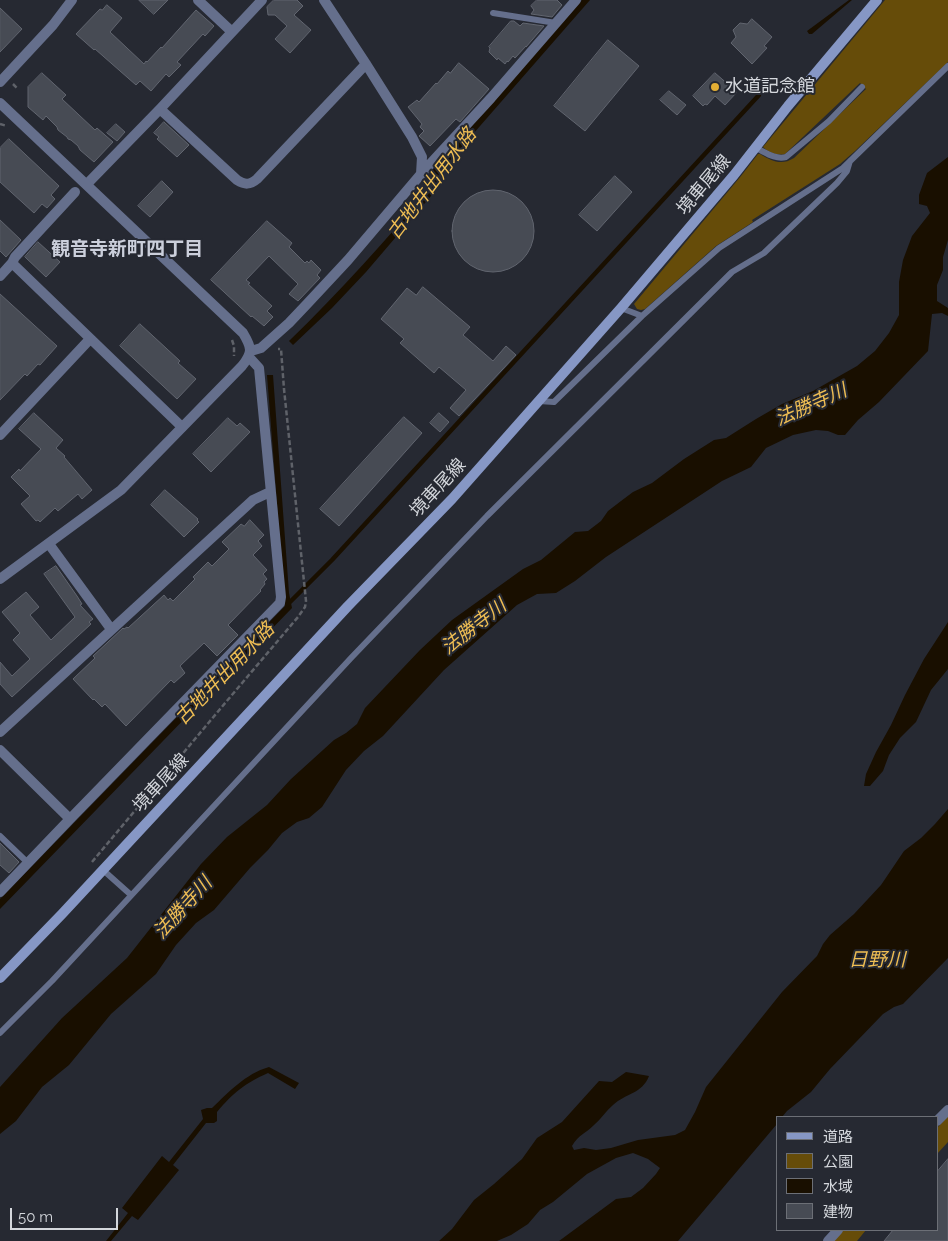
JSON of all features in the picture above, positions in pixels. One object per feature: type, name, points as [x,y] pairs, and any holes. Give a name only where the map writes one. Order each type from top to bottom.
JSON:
[{"type":"main road","name":"境車尾線","points":[[0,978],[348,606],[452,499],[621,308],[734,175],[877,0]]},
{"type":"street","points":[[0,82],[53,25],[72,0]]},
{"type":"street","points":[[198,0],[232,31]]},
{"type":"street","points":[[86,184],[160,109],[262,0]]},
{"type":"street","points":[[324,0],[412,137],[422,157],[420,174]]},
{"type":"street","points":[[0,579],[121,490],[242,366],[250,354],[261,348],[308,304],[348,260],[420,174],[491,98],[576,0]]},
{"type":"street","points":[[160,109],[238,180],[244,184],[252,183],[257,180],[366,64]]},
{"type":"street","points":[[0,103],[243,333],[248,342],[250,354],[259,368],[280,597],[280,603],[0,892]]},
{"type":"street","points":[[0,276],[75,192]]},
{"type":"street","points":[[12,264],[182,428]]},
{"type":"street","points":[[0,435],[90,339]]},
{"type":"street","points":[[0,732],[253,500],[270,492]]},
{"type":"street","points":[[49,544],[112,629]]},
{"type":"street","points":[[0,750],[70,819]]},
{"type":"street","points":[[938,1120],[948,1110]]},
{"type":"street","points":[[828,1241],[837,1231]]},
{"type":"lane","points":[[493,13],[556,23]]},
{"type":"lane","points":[[539,401],[554,402],[642,316],[719,248],[843,168],[948,66]]},
{"type":"lane","points":[[756,148],[773,156],[786,157],[829,120],[862,87]]},
{"type":"lane","points":[[0,1033],[52,981],[350,658],[486,516],[732,272],[764,253],[837,183],[848,171],[850,161]]},
{"type":"lane","points":[[621,308],[642,316]]},
{"type":"lane","points":[[0,836],[28,863]]},
{"type":"lane","points":[[102,870],[131,895]]},
{"type":"path","points":[[13,84],[18,89]]},
{"type":"path","points":[[0,124],[10,128]]},
{"type":"path","points":[[229,334],[234,346],[234,356]]},
{"type":"green space","points":[[885,0],[948,0],[948,62],[840,164],[752,220],[753,222],[716,246],[645,309],[637,309],[634,304],[758,154],[781,162],[794,158],[866,89],[860,83],[785,154],[773,153],[763,147]]},
{"type":"green space","points":[[948,1116],[948,1142],[938,1153],[938,1127]]},
{"type":"green space","points":[[842,1231],[865,1231],[857,1241],[834,1241]]},
{"type":"water","name":"古地井出用水路","points":[[582,0],[590,0],[439,173],[437,189],[366,272],[293,345],[289,341],[345,284],[432,187],[432,171]]},
{"type":"water","points":[[849,0],[852,0],[812,34],[809,34],[807,31]]},
{"type":"water","name":"法勝寺川","points":[[948,157],[948,240],[943,257],[943,270],[937,285],[937,301],[948,308],[948,316],[942,313],[932,314],[928,351],[879,402],[858,420],[845,435],[816,430],[793,435],[766,448],[751,467],[722,481],[606,557],[556,593],[537,594],[517,605],[444,670],[383,736],[364,751],[346,770],[322,807],[309,818],[297,822],[282,833],[214,910],[196,923],[176,945],[156,974],[111,1014],[69,1065],[42,1087],[16,1121],[0,1134],[0,1087],[62,1018],[127,958],[201,864],[227,837],[267,805],[291,779],[334,740],[357,724],[365,708],[420,650],[452,620],[523,569],[541,560],[575,532],[588,531],[601,521],[608,511],[633,492],[652,483],[684,459],[714,440],[726,438],[782,404],[813,391],[857,366],[875,351],[889,333],[899,315],[899,282],[903,260],[912,236],[930,213],[927,206],[919,204],[919,195],[927,173]]},
{"type":"water","name":"古地井出用水路","points":[[267,375],[273,375],[289,593],[292,608],[0,909],[0,899],[285,606]]},
{"type":"water","points":[[948,622],[948,669],[931,690],[916,722],[900,738],[889,755],[883,771],[870,786],[864,786],[866,774],[905,695],[924,659]]},
{"type":"water","name":"日野川","points":[[948,809],[948,958],[903,1004],[883,1014],[830,1069],[811,1092],[783,1116],[776,1116],[776,1125],[678,1241],[559,1241],[616,1199],[631,1197],[643,1188],[656,1174],[660,1168],[648,1159],[633,1153],[616,1158],[587,1174],[553,1202],[540,1210],[528,1224],[511,1235],[497,1241],[439,1241],[452,1229],[474,1200],[522,1159],[537,1138],[562,1122],[599,1081],[612,1082],[626,1072],[649,1076],[638,1090],[613,1105],[597,1123],[577,1139],[572,1146],[574,1150],[611,1148],[638,1140],[675,1135],[685,1130],[706,1087],[782,992],[817,956],[830,935],[854,914],[881,885],[904,851],[935,824]]},
{"type":"water","points":[[269,1067],[299,1083],[295,1089],[268,1073],[240,1089],[217,1112],[217,1121],[206,1123],[173,1165],[179,1170],[138,1220],[132,1216],[111,1241],[106,1241],[128,1213],[122,1208],[162,1156],[169,1162],[203,1119],[201,1110],[212,1108],[245,1079]]},
{"type":"building","points":[[139,0],[168,0],[154,14]]},
{"type":"building","points":[[274,0],[297,0],[303,6],[294,15],[311,30],[290,53],[275,39],[287,26],[275,15],[268,15],[267,7]]},
{"type":"building","points":[[537,0],[557,0],[562,5],[552,17],[531,14],[534,10],[531,6]]},
{"type":"building","points":[[107,5],[122,18],[110,32],[144,64],[162,48],[196,10],[214,26],[205,36],[203,34],[177,62],[181,65],[169,77],[166,74],[151,91],[140,81],[136,85],[76,34],[100,9],[102,10]]},
{"type":"building","points":[[0,8],[22,29],[0,52]]},
{"type":"building","points":[[752,19],[772,37],[764,46],[767,48],[752,64],[731,43],[736,37],[733,30],[740,23],[747,24]]},
{"type":"building","points":[[511,21],[520,26],[523,23],[544,26],[515,58],[513,56],[505,64],[498,58],[497,60],[489,52],[489,47]]},
{"type":"building","points":[[608,40],[639,66],[585,131],[554,106]]},
{"type":"building","points":[[459,63],[489,89],[460,122],[456,119],[430,146],[419,136],[424,131],[420,127],[422,124],[408,107],[417,100],[419,102],[448,71],[450,73]]},
{"type":"building","points":[[42,73],[66,95],[62,99],[95,130],[97,128],[113,142],[94,162],[58,130],[46,116],[43,120],[28,107],[28,87]]},
{"type":"building","points":[[715,73],[737,92],[725,105],[715,96],[707,105],[703,106],[693,96]]},
{"type":"building","points":[[669,91],[686,105],[677,115],[660,100]]},
{"type":"building","points":[[164,122],[189,145],[177,157],[157,139],[159,137],[154,133]]},
{"type":"building","points":[[116,124],[125,132],[117,141],[107,133]]},
{"type":"building","points":[[9,139],[59,186],[51,195],[55,199],[47,208],[42,204],[34,213],[0,182],[0,148]]},
{"type":"building","points":[[615,176],[632,192],[597,231],[579,215]]},
{"type":"building","points":[[162,181],[173,192],[150,217],[138,206]]},
{"type":"building","points":[[485,190],[501,190],[516,197],[527,208],[534,223],[531,247],[522,260],[501,272],[485,272],[470,265],[459,254],[452,239],[452,223],[459,208],[470,197]]},
{"type":"building","points":[[0,220],[21,240],[6,257],[0,251]]},
{"type":"building","points":[[267,221],[292,243],[289,247],[305,263],[307,261],[309,263],[311,260],[321,270],[317,275],[320,278],[298,301],[289,294],[298,284],[269,256],[246,280],[272,306],[267,311],[273,317],[264,326],[251,317],[211,280]]},
{"type":"building","points":[[38,242],[60,262],[46,277],[25,257]]},
{"type":"building","points":[[423,287],[470,327],[463,335],[493,361],[506,346],[516,355],[459,416],[450,408],[466,390],[439,367],[434,373],[400,343],[404,339],[381,319],[407,288],[416,295]]},
{"type":"building","points":[[0,294],[57,346],[40,365],[38,364],[27,376],[25,374],[0,400]]},
{"type":"building","points":[[140,324],[180,361],[178,363],[196,379],[177,399],[120,346]]},
{"type":"building","points":[[34,413],[63,440],[56,448],[65,456],[92,490],[82,499],[78,494],[58,511],[55,508],[40,522],[36,521],[21,504],[30,496],[11,477],[19,469],[20,471],[41,449],[19,429]]},
{"type":"building","points":[[439,413],[449,422],[440,432],[430,423]]},
{"type":"building","points":[[404,417],[422,433],[339,526],[320,509]]},
{"type":"building","points":[[228,418],[237,426],[240,423],[250,432],[211,472],[193,454]]},
{"type":"building","points":[[165,490],[198,519],[199,522],[184,537],[151,505]]},
{"type":"building","points":[[250,520],[264,535],[258,541],[262,546],[253,555],[267,570],[263,574],[267,579],[261,591],[228,625],[238,635],[217,656],[204,643],[180,666],[185,673],[174,683],[171,680],[126,726],[105,704],[102,707],[93,700],[73,679],[95,658],[93,656],[123,628],[128,628],[164,595],[168,600],[170,598],[173,601],[195,579],[193,577],[208,562],[212,566],[229,549],[222,542],[241,524],[244,526]]},
{"type":"building","points":[[56,566],[82,604],[80,605],[93,619],[89,622],[91,624],[12,697],[0,684],[0,662],[12,676],[30,659],[13,640],[20,633],[2,612],[26,592],[39,607],[30,615],[51,640],[75,617],[44,574]]},
{"type":"building","points":[[0,843],[19,862],[9,873],[0,865]]},
{"type":"building","points":[[948,1159],[948,1241],[884,1241],[892,1231],[938,1231],[938,1171]]},
{"type":"waterway","points":[[288,604],[332,560],[759,95]]},
{"type":"place","name":"水道記念館","points":[[715,87]]},
{"type":"district","name":"観音寺新町四丁目","points":[[127,249]]}]
